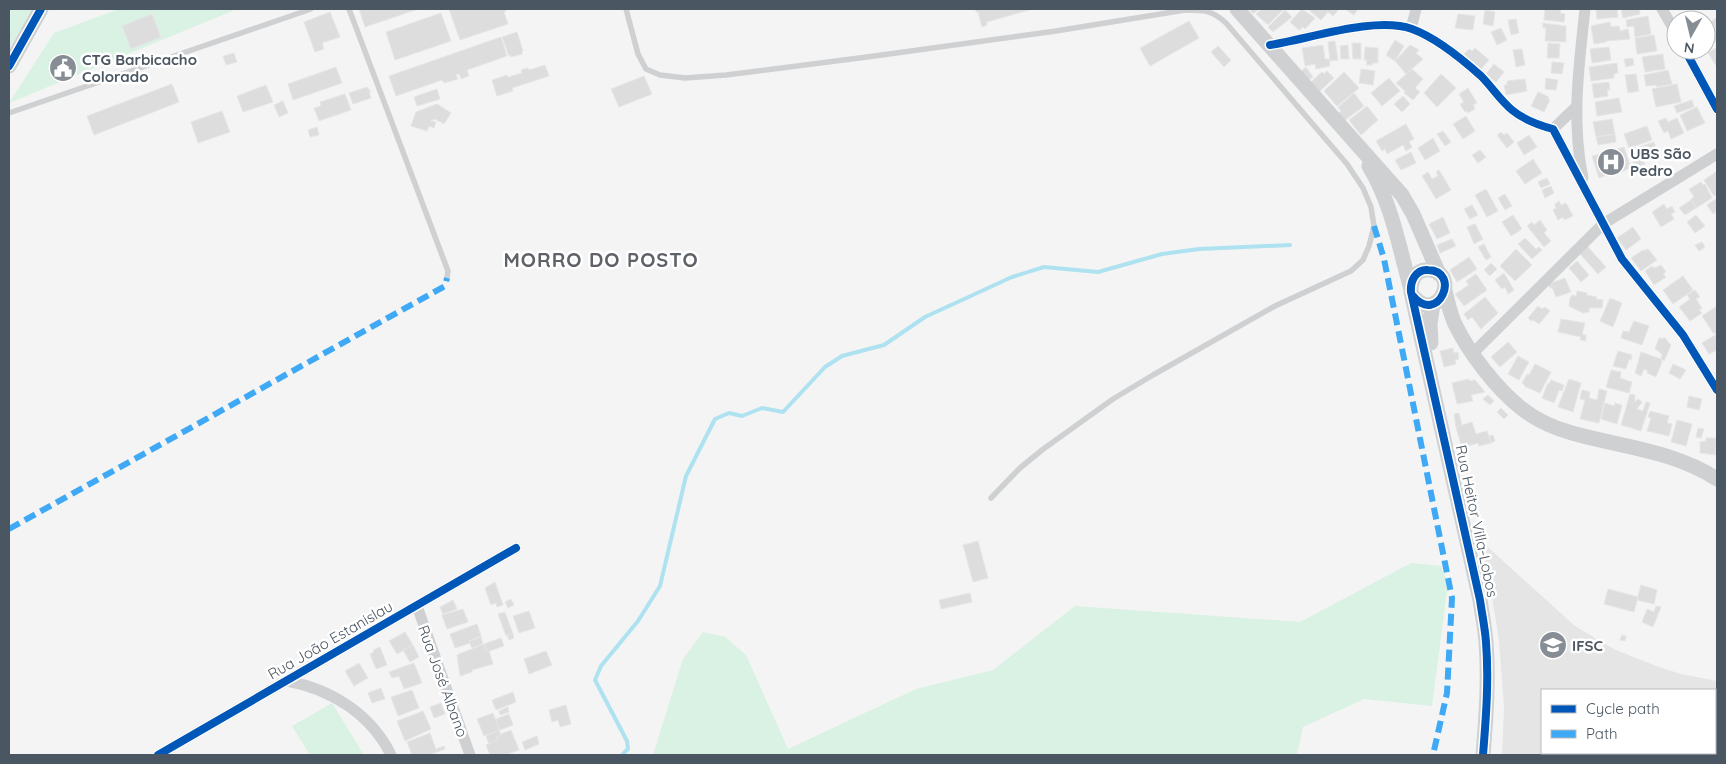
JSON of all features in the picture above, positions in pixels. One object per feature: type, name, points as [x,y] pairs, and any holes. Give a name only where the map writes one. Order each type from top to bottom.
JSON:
[{"type":"street","points":[[9,66],[41,9]]},
{"type":"street","points":[[1238,9],[1402,195],[1413,214],[1444,282],[1455,323],[1473,353],[1506,394],[1521,408],[1542,422],[1572,433],[1677,459],[1696,467],[1717,480]]},
{"type":"street","points":[[1411,29],[1416,9]]},
{"type":"street","points":[[1585,9],[1576,107],[1578,156],[1586,192]]},
{"type":"street","points":[[1270,45],[1357,27],[1392,26],[1411,29],[1441,45],[1468,65],[1489,83],[1510,109],[1522,118],[1553,129],[1622,259],[1684,335],[1717,390]]},
{"type":"street","points":[[1691,60],[1717,108]]},
{"type":"street","points":[[1553,129],[1576,107]]},
{"type":"street","name":"Rua Heitor Villa-Lobos","points":[[1357,146],[1381,188],[1411,291],[1480,600],[1486,641],[1488,687],[1483,755]]},
{"type":"street","points":[[1473,353],[1603,224],[1717,154]]},
{"type":"street","points":[[1439,274],[1423,270],[1414,276],[1411,291],[1422,304],[1433,304],[1439,301],[1445,291]]},
{"type":"street","points":[[1433,304],[1455,323]]},
{"type":"street","name":"Rua Heitor Villa-Lobos","points":[[1433,304],[1430,337],[1447,448]]},
{"type":"street","name":"Rua João Estanislau","points":[[158,755],[516,548]]},
{"type":"street","name":"Rua José Albano","points":[[416,606],[470,755]]},
{"type":"street","points":[[287,680],[307,685],[338,698],[372,728],[391,755]]},
{"type":"lane","points":[[9,113],[311,9]]},
{"type":"lane","points":[[349,9],[448,271],[447,278]]},
{"type":"lane","points":[[626,9],[638,54],[646,69],[660,75],[685,78],[726,75],[858,58],[1083,27],[1185,10],[1202,10],[1216,14],[1226,23],[1347,164],[1363,188],[1371,207],[1374,226],[1363,260],[1352,271],[1275,306],[1113,399],[1042,450],[1020,468],[990,498]]},
{"type":"shaded area","name":"IFSC","points":[[1480,540],[1575,626],[1595,638],[1616,650],[1659,667],[1681,674],[1717,681],[1717,755],[1502,755],[1504,708],[1499,640],[1488,573]]},
{"type":"green space","points":[[9,9],[34,9],[9,49]]},
{"type":"green space","name":"CTG Barbicacho Colorado","points":[[119,9],[237,9],[9,103],[54,33]]},
{"type":"green space","points":[[1411,563],[1441,566],[1448,584],[1432,706],[1364,699],[1303,727],[1297,755],[653,755],[683,659],[703,632],[725,637],[746,655],[788,749],[916,689],[993,670],[1075,606],[1300,622]]},
{"type":"green space","points":[[332,703],[364,755],[310,755],[292,726]]},
{"type":"building","points":[[359,9],[418,9],[365,27]]},
{"type":"building","points":[[449,9],[506,9],[504,12],[508,24],[460,40]]},
{"type":"building","points":[[975,9],[1029,10],[987,22],[987,25],[982,27],[978,12]]},
{"type":"building","points":[[1249,9],[1259,9],[1253,14]]},
{"type":"building","points":[[1262,9],[1283,10],[1268,25],[1256,14]]},
{"type":"building","points":[[1302,9],[1315,18],[1305,29],[1303,27],[1299,30],[1290,22]]},
{"type":"building","points":[[1310,9],[1335,9],[1338,11],[1333,16],[1328,12],[1321,20]]},
{"type":"building","points":[[1345,9],[1358,9],[1354,15]]},
{"type":"building","points":[[1545,9],[1561,9],[1560,13],[1565,14],[1564,22],[1544,20]]},
{"type":"building","points":[[1596,9],[1617,9],[1618,17],[1597,19]]},
{"type":"building","points":[[1621,9],[1639,9],[1640,14],[1623,18]]},
{"type":"building","points":[[1285,10],[1292,17],[1273,32],[1268,27]]},
{"type":"building","points":[[1485,10],[1495,12],[1493,26],[1483,24]]},
{"type":"building","points":[[330,12],[340,37],[322,43],[324,49],[315,52],[304,22]]},
{"type":"building","points":[[441,13],[451,41],[395,60],[386,32]]},
{"type":"building","points":[[152,14],[161,37],[131,49],[122,26]]},
{"type":"building","points":[[1458,14],[1475,16],[1473,30],[1455,28]]},
{"type":"building","points":[[1648,16],[1651,34],[1635,37],[1634,26],[1627,27],[1626,20]]},
{"type":"building","points":[[1516,19],[1519,33],[1511,35],[1508,20]]},
{"type":"building","points":[[1189,21],[1199,38],[1150,66],[1140,48]]},
{"type":"building","points":[[1610,22],[1611,27],[1619,26],[1620,31],[1628,29],[1630,39],[1594,44],[1591,26]]},
{"type":"building","points":[[1543,23],[1566,26],[1566,42],[1545,41],[1546,28],[1543,28]]},
{"type":"building","points":[[1501,28],[1507,40],[1497,45],[1491,32]]},
{"type":"building","points":[[517,32],[523,51],[522,54],[511,57],[502,37]]},
{"type":"building","points":[[1654,35],[1657,51],[1637,54],[1635,38]]},
{"type":"building","points":[[501,37],[507,56],[467,70],[469,76],[461,79],[459,74],[456,75],[458,79],[444,83],[442,80],[396,96],[389,76]]},
{"type":"building","points":[[1395,40],[1404,46],[1395,61],[1386,55]]},
{"type":"building","points":[[1335,41],[1338,60],[1330,61],[1328,42]]},
{"type":"building","points":[[1352,43],[1361,43],[1361,59],[1353,59]]},
{"type":"building","points":[[1548,43],[1560,44],[1559,58],[1547,58]]},
{"type":"building","points":[[1323,45],[1325,59],[1329,59],[1330,66],[1316,69],[1315,64],[1305,66],[1302,48]]},
{"type":"building","points":[[1348,45],[1349,59],[1341,59],[1340,46]]},
{"type":"building","points":[[1410,45],[1419,50],[1416,53],[1423,59],[1406,74],[1395,61]]},
{"type":"building","points":[[1218,46],[1231,60],[1224,67],[1211,52]]},
{"type":"building","points":[[1365,47],[1378,48],[1378,63],[1366,65],[1367,60],[1364,60]]},
{"type":"building","points":[[1609,47],[1611,60],[1592,63],[1590,49]]},
{"type":"building","points":[[1475,48],[1489,60],[1480,70],[1463,55],[1469,49],[1472,51]]},
{"type":"building","points":[[1716,48],[1717,67],[1712,60],[1716,60]]},
{"type":"building","points":[[1522,49],[1525,65],[1516,67],[1513,50]]},
{"type":"building","points":[[234,53],[237,62],[226,65],[223,56]]},
{"type":"building","points":[[1663,54],[1665,69],[1645,72],[1642,57]]},
{"type":"building","points":[[1633,58],[1634,65],[1626,67],[1624,59]]},
{"type":"building","points":[[1552,62],[1564,63],[1562,74],[1551,73]]},
{"type":"building","points":[[1617,63],[1618,73],[1614,74],[1614,78],[1591,81],[1589,67]]},
{"type":"building","points":[[1494,64],[1504,72],[1496,82],[1486,74]]},
{"type":"building","points":[[545,65],[549,76],[512,88],[513,91],[497,96],[492,80],[522,73],[521,70],[528,68],[529,70]]},
{"type":"building","points":[[336,67],[342,83],[293,100],[288,84]]},
{"type":"building","points":[[1306,67],[1313,77],[1306,82],[1299,73]]},
{"type":"building","points":[[1361,69],[1375,71],[1373,85],[1359,83]]},
{"type":"building","points":[[1412,69],[1423,79],[1415,88],[1420,92],[1413,100],[1396,83]]},
{"type":"building","points":[[1668,70],[1672,84],[1657,87],[1656,85],[1646,86],[1644,75]]},
{"type":"building","points":[[1327,71],[1334,78],[1319,92],[1311,82],[1322,72],[1324,74]]},
{"type":"building","points":[[1344,72],[1359,88],[1337,106],[1324,91]]},
{"type":"building","points":[[1441,74],[1456,88],[1437,107],[1424,93]]},
{"type":"building","points":[[1636,74],[1639,91],[1628,93],[1625,75]]},
{"type":"building","points":[[644,76],[652,94],[619,107],[611,89]]},
{"type":"building","points":[[1389,78],[1400,91],[1382,106],[1371,93]]},
{"type":"building","points":[[1546,78],[1558,80],[1556,90],[1545,89]]},
{"type":"building","points":[[1525,79],[1527,91],[1506,95],[1504,85],[1507,85],[1507,81]]},
{"type":"building","points":[[1609,82],[1610,90],[1607,90],[1608,96],[1594,98],[1592,84]]},
{"type":"building","points":[[172,84],[179,102],[94,135],[87,116]]},
{"type":"building","points":[[1677,84],[1681,102],[1656,107],[1652,89]]},
{"type":"building","points":[[266,85],[273,102],[243,112],[237,96]]},
{"type":"building","points":[[367,87],[371,92],[369,92],[371,98],[353,104],[349,93]]},
{"type":"building","points":[[1468,88],[1477,103],[1473,105],[1475,109],[1468,113],[1466,110],[1465,112],[1460,104],[1464,102],[1459,94]]},
{"type":"building","points":[[437,89],[440,99],[417,106],[414,97]]},
{"type":"building","points":[[1538,92],[1549,97],[1548,99],[1550,100],[1544,112],[1531,106]]},
{"type":"building","points":[[1354,93],[1364,106],[1340,124],[1334,117],[1341,111],[1338,107]]},
{"type":"building","points":[[345,94],[351,110],[319,121],[314,108],[321,106],[320,102]]},
{"type":"building","points":[[1403,96],[1410,104],[1402,112],[1394,104]]},
{"type":"building","points":[[1619,98],[1622,112],[1597,116],[1595,102]]},
{"type":"building","points":[[1692,100],[1694,107],[1677,113],[1674,106]]},
{"type":"building","points":[[283,101],[288,113],[279,117],[274,105]]},
{"type":"building","points":[[437,104],[451,113],[444,124],[435,119],[430,121],[436,122],[434,128],[429,126],[427,131],[411,126],[416,112]]},
{"type":"building","points":[[1367,106],[1378,120],[1361,135],[1349,120]]},
{"type":"building","points":[[1697,107],[1705,123],[1687,131],[1680,115]]},
{"type":"building","points":[[222,111],[230,132],[198,143],[191,122]]},
{"type":"building","points":[[1466,116],[1475,131],[1463,139],[1453,124]]},
{"type":"building","points":[[1666,118],[1668,122],[1677,118],[1684,133],[1671,139],[1668,131],[1664,133],[1658,121]]},
{"type":"building","points":[[1612,119],[1615,134],[1596,137],[1593,122]]},
{"type":"building","points":[[1406,124],[1414,139],[1409,142],[1412,147],[1406,151],[1403,145],[1387,154],[1385,149],[1382,151],[1376,141]]},
{"type":"building","points":[[1647,126],[1652,140],[1629,148],[1624,134]]},
{"type":"building","points":[[317,127],[319,135],[310,137],[308,130]]},
{"type":"building","points":[[1443,131],[1451,142],[1445,146],[1437,134]]},
{"type":"building","points":[[1501,132],[1504,135],[1507,133],[1514,142],[1507,148],[1497,135]]},
{"type":"building","points":[[1615,134],[1616,142],[1598,145],[1596,137]]},
{"type":"building","points":[[1529,135],[1537,147],[1524,155],[1517,143]]},
{"type":"building","points":[[1433,138],[1440,151],[1425,160],[1418,148]]},
{"type":"building","points":[[1654,142],[1658,153],[1643,158],[1645,164],[1635,167],[1629,150]]},
{"type":"building","name":"UBS São Pedro","points":[[1624,147],[1631,168],[1599,178],[1592,156],[1606,152],[1607,156],[1613,154],[1611,151]]},
{"type":"building","points":[[1480,150],[1486,157],[1478,163],[1472,155]]},
{"type":"building","points":[[1411,152],[1416,163],[1401,170],[1395,160]]},
{"type":"building","points":[[1533,159],[1542,173],[1525,184],[1516,171]]},
{"type":"building","points":[[1439,170],[1451,190],[1436,199],[1422,176],[1428,172],[1432,179],[1438,176],[1436,172]]},
{"type":"building","points":[[1717,171],[1717,194],[1714,196],[1704,180]]},
{"type":"building","points":[[1547,178],[1550,184],[1541,188],[1538,182]]},
{"type":"building","points":[[1701,182],[1703,185],[1705,184],[1712,198],[1696,208],[1691,199],[1694,197],[1689,189]]},
{"type":"building","points":[[1551,186],[1554,193],[1545,198],[1542,190]]},
{"type":"building","points":[[1486,189],[1498,211],[1487,217],[1475,195]]},
{"type":"building","points":[[1505,194],[1512,206],[1505,210],[1498,198]]},
{"type":"building","points":[[1717,198],[1717,211],[1713,214],[1707,205]]},
{"type":"building","points":[[1691,200],[1696,208],[1685,215],[1679,208]]},
{"type":"building","points":[[1559,201],[1561,205],[1566,203],[1573,216],[1564,220],[1563,217],[1558,220],[1553,210],[1556,208],[1555,204]]},
{"type":"building","points":[[1664,204],[1667,209],[1672,206],[1675,212],[1671,214],[1674,219],[1661,227],[1652,212]]},
{"type":"building","points":[[1472,205],[1478,215],[1470,219],[1464,209]]},
{"type":"building","points":[[1513,215],[1522,229],[1511,236],[1502,222]]},
{"type":"building","points":[[1696,215],[1705,226],[1695,233],[1687,222]]},
{"type":"building","points":[[1443,217],[1450,233],[1437,239],[1429,224]]},
{"type":"building","points":[[1540,220],[1547,230],[1544,233],[1551,241],[1544,247],[1527,226],[1532,222],[1534,225]]},
{"type":"building","points":[[1475,224],[1483,239],[1474,244],[1467,227]]},
{"type":"building","points":[[1633,227],[1641,239],[1626,250],[1617,238]]},
{"type":"building","points":[[1525,238],[1536,249],[1539,247],[1542,250],[1532,259],[1518,244]]},
{"type":"building","points":[[1452,239],[1456,246],[1440,253],[1437,245]]},
{"type":"building","points":[[1702,242],[1705,247],[1699,251],[1695,245]]},
{"type":"building","points":[[1484,244],[1491,257],[1486,260],[1478,247]]},
{"type":"building","points":[[1587,246],[1606,267],[1598,274],[1579,253]]},
{"type":"building","points":[[1516,249],[1532,265],[1515,281],[1500,266]]},
{"type":"building","points":[[1647,249],[1657,260],[1641,271],[1631,258]]},
{"type":"building","points":[[1469,257],[1477,269],[1457,282],[1450,270]]},
{"type":"building","points":[[1577,261],[1589,275],[1581,282],[1569,268]]},
{"type":"building","points":[[1491,263],[1497,269],[1490,276],[1484,270]]},
{"type":"building","points":[[1661,265],[1666,272],[1663,274],[1666,277],[1654,285],[1645,271],[1652,266],[1654,268]]},
{"type":"building","points":[[1504,273],[1514,290],[1508,294],[1505,287],[1502,289],[1495,280]]},
{"type":"building","points":[[1476,274],[1487,290],[1464,306],[1455,294],[1469,285],[1466,281]]},
{"type":"building","points":[[1683,276],[1693,290],[1673,304],[1663,290]]},
{"type":"building","points":[[1565,278],[1571,292],[1556,297],[1552,287],[1550,288],[1548,284]]},
{"type":"building","points":[[1695,290],[1700,297],[1696,299],[1702,308],[1699,310],[1702,313],[1690,321],[1679,307],[1690,299],[1687,295]]},
{"type":"building","points":[[1577,291],[1603,300],[1602,308],[1589,308],[1589,312],[1583,313],[1569,306],[1570,298],[1572,295],[1576,296]]},
{"type":"building","points":[[1485,297],[1498,313],[1481,329],[1472,317],[1468,320],[1464,314]]},
{"type":"building","points":[[1610,298],[1622,303],[1613,327],[1600,321]]},
{"type":"building","points":[[1538,306],[1542,309],[1545,307],[1550,311],[1539,324],[1528,318]]},
{"type":"building","points":[[1717,306],[1717,332],[1714,334],[1702,316]]},
{"type":"building","points":[[1561,319],[1585,323],[1582,334],[1586,335],[1586,341],[1580,340],[1581,337],[1558,332]]},
{"type":"building","points":[[1634,321],[1649,326],[1642,345],[1621,338],[1623,331],[1629,332]]},
{"type":"building","points":[[1717,334],[1717,350],[1709,354],[1702,343]]},
{"type":"building","points":[[1664,337],[1671,345],[1664,361],[1661,358],[1662,354],[1655,349],[1659,338],[1663,339]]},
{"type":"building","points":[[1508,342],[1517,352],[1500,367],[1491,357]]},
{"type":"building","points":[[1453,348],[1454,353],[1458,352],[1459,359],[1455,360],[1456,364],[1444,367],[1440,351]]},
{"type":"building","points":[[1618,351],[1632,355],[1626,369],[1613,366]]},
{"type":"building","points":[[1641,352],[1661,359],[1662,362],[1656,377],[1647,373],[1648,371],[1644,369],[1641,376],[1635,373]]},
{"type":"building","points":[[1518,356],[1529,362],[1519,380],[1508,374]]},
{"type":"building","points":[[1535,364],[1551,372],[1540,393],[1524,386],[1522,383]]},
{"type":"building","points":[[1673,364],[1686,370],[1680,379],[1669,373]]},
{"type":"building","points":[[1611,370],[1621,372],[1620,378],[1632,382],[1629,393],[1606,387]]},
{"type":"building","points":[[1469,379],[1469,381],[1475,380],[1485,392],[1471,395],[1473,401],[1457,404],[1452,383]]},
{"type":"building","points":[[1569,379],[1581,383],[1573,412],[1558,407]]},
{"type":"building","points":[[1551,380],[1564,385],[1562,391],[1559,390],[1554,403],[1542,398]]},
{"type":"building","points":[[1599,389],[1607,391],[1599,423],[1580,419],[1585,400],[1580,399],[1582,390],[1590,392],[1589,398],[1597,400]]},
{"type":"building","points":[[1630,394],[1635,395],[1635,402],[1638,399],[1642,402],[1637,409],[1643,411],[1646,402],[1650,403],[1641,431],[1621,425]]},
{"type":"building","points":[[1488,395],[1494,401],[1490,405],[1483,399]]},
{"type":"building","points":[[1689,396],[1702,399],[1699,410],[1687,407]]},
{"type":"building","points":[[1605,403],[1614,406],[1615,403],[1622,405],[1617,424],[1601,419]]},
{"type":"building","points":[[1501,408],[1508,415],[1504,419],[1497,412]]},
{"type":"building","points":[[1650,411],[1669,416],[1667,423],[1672,424],[1669,436],[1647,431],[1651,418],[1648,417]]},
{"type":"building","points":[[1459,413],[1462,426],[1456,427],[1454,414]]},
{"type":"building","points":[[1677,420],[1692,424],[1686,446],[1671,442]]},
{"type":"building","points":[[1472,422],[1476,434],[1487,431],[1491,443],[1479,446],[1478,443],[1462,448],[1456,427]]},
{"type":"building","points":[[1698,428],[1704,429],[1701,438],[1696,437]]},
{"type":"building","points":[[1493,435],[1495,441],[1491,443],[1489,436]]},
{"type":"building","points":[[1706,438],[1716,438],[1716,455],[1700,453],[1700,442],[1706,441]]},
{"type":"building","points":[[978,541],[988,578],[973,582],[963,545]]},
{"type":"building","points":[[495,582],[503,605],[497,607],[496,603],[491,605],[485,588]]},
{"type":"building","points":[[1641,585],[1657,590],[1654,604],[1637,600]]},
{"type":"building","points":[[1608,589],[1638,597],[1634,612],[1604,604]]},
{"type":"building","points":[[970,593],[972,602],[941,609],[939,600]]},
{"type":"building","points":[[511,599],[514,605],[508,608],[505,602]]},
{"type":"building","points":[[453,600],[457,609],[443,614],[440,607]]},
{"type":"building","points":[[1656,606],[1661,607],[1653,627],[1642,622],[1647,609],[1654,612]]},
{"type":"building","points":[[463,609],[468,622],[447,629],[442,615]]},
{"type":"building","points":[[529,611],[535,628],[519,633],[513,616]]},
{"type":"building","points":[[505,612],[513,634],[506,636],[498,614]]},
{"type":"building","points":[[477,624],[481,636],[471,640],[470,643],[455,648],[450,634]]},
{"type":"building","points":[[405,632],[413,645],[397,654],[389,641]]},
{"type":"building","points":[[513,634],[514,638],[509,640],[507,635]]},
{"type":"building","points":[[1622,635],[1626,636],[1625,641],[1620,640]]},
{"type":"building","points":[[481,637],[483,644],[472,648],[469,641]]},
{"type":"building","points":[[501,638],[504,646],[487,652],[484,644]]},
{"type":"building","points":[[484,644],[487,652],[489,651],[493,664],[472,670],[472,672],[460,676],[457,655]]},
{"type":"building","points":[[413,645],[419,657],[410,662],[403,650]]},
{"type":"building","points":[[380,647],[387,665],[376,669],[370,654],[374,652],[373,650]]},
{"type":"building","points":[[546,651],[552,665],[529,674],[524,659]]},
{"type":"building","points":[[359,663],[368,678],[354,686],[345,671]]},
{"type":"building","points":[[414,663],[422,683],[404,689],[399,676],[392,678],[389,672]]},
{"type":"building","points":[[381,688],[385,699],[372,703],[368,693]]},
{"type":"building","points":[[412,690],[419,708],[398,716],[391,697]]},
{"type":"building","points":[[513,692],[516,702],[496,710],[492,700]]},
{"type":"building","points":[[441,703],[445,714],[434,718],[430,707]]},
{"type":"building","points":[[566,705],[571,724],[560,727],[558,720],[552,722],[549,710]]},
{"type":"building","points":[[508,707],[509,712],[500,715],[499,711]]},
{"type":"building","points":[[423,711],[431,729],[405,741],[397,721]]},
{"type":"building","points":[[493,713],[500,730],[484,736],[477,719]]},
{"type":"building","points":[[509,714],[513,725],[500,730],[496,719]]},
{"type":"building","points":[[499,730],[501,735],[497,737],[498,740],[489,744],[486,736]]},
{"type":"building","points":[[511,730],[519,750],[505,755],[490,755],[486,745],[498,740],[497,737]]},
{"type":"building","points":[[430,733],[437,752],[429,755],[412,755],[407,742]]},
{"type":"building","points":[[537,736],[539,744],[525,750],[522,742]]},
{"type":"building","points":[[444,746],[445,749],[437,752],[436,749]]},
{"type":"building","points":[[1662,754],[1694,754],[1693,755]]},
{"type":"waterway","points":[[622,755],[628,749],[627,741],[595,680],[601,666],[638,621],[660,586],[686,476],[715,419],[729,413],[742,416],[762,408],[783,412],[825,367],[842,356],[884,345],[925,317],[1012,277],[1044,267],[1098,272],[1162,254],[1199,249],[1290,245]]},
{"type":"marked path","points":[[1374,226],[1384,259],[1452,598],[1447,693],[1433,755]]},
{"type":"marked path","points":[[9,529],[445,286],[447,278]]},
{"type":"cycle path","points":[[9,66],[41,9]]},
{"type":"cycle path","points":[[1270,45],[1361,27],[1380,25],[1412,29],[1440,43],[1457,56],[1481,76],[1504,102],[1521,117],[1553,129],[1622,259],[1683,335],[1717,390]]},
{"type":"cycle path","points":[[1690,60],[1717,109]]},
{"type":"cycle path","points":[[1413,296],[1422,304],[1431,305],[1443,295],[1444,279],[1438,273],[1428,270],[1420,271],[1413,280],[1411,292],[1480,600],[1486,642],[1487,670],[1483,755]]},
{"type":"cycle path","points":[[158,755],[516,548]]},
{"type":"place","name":"CTG Barbicacho Colorado","points":[[63,68]]},
{"type":"place","name":"UBS São Pedro","points":[[1611,162]]},
{"type":"place","name":"IFSC","points":[[1553,645]]},
{"type":"district","name":"MORRO DO POSTO","points":[[601,259]]}]
